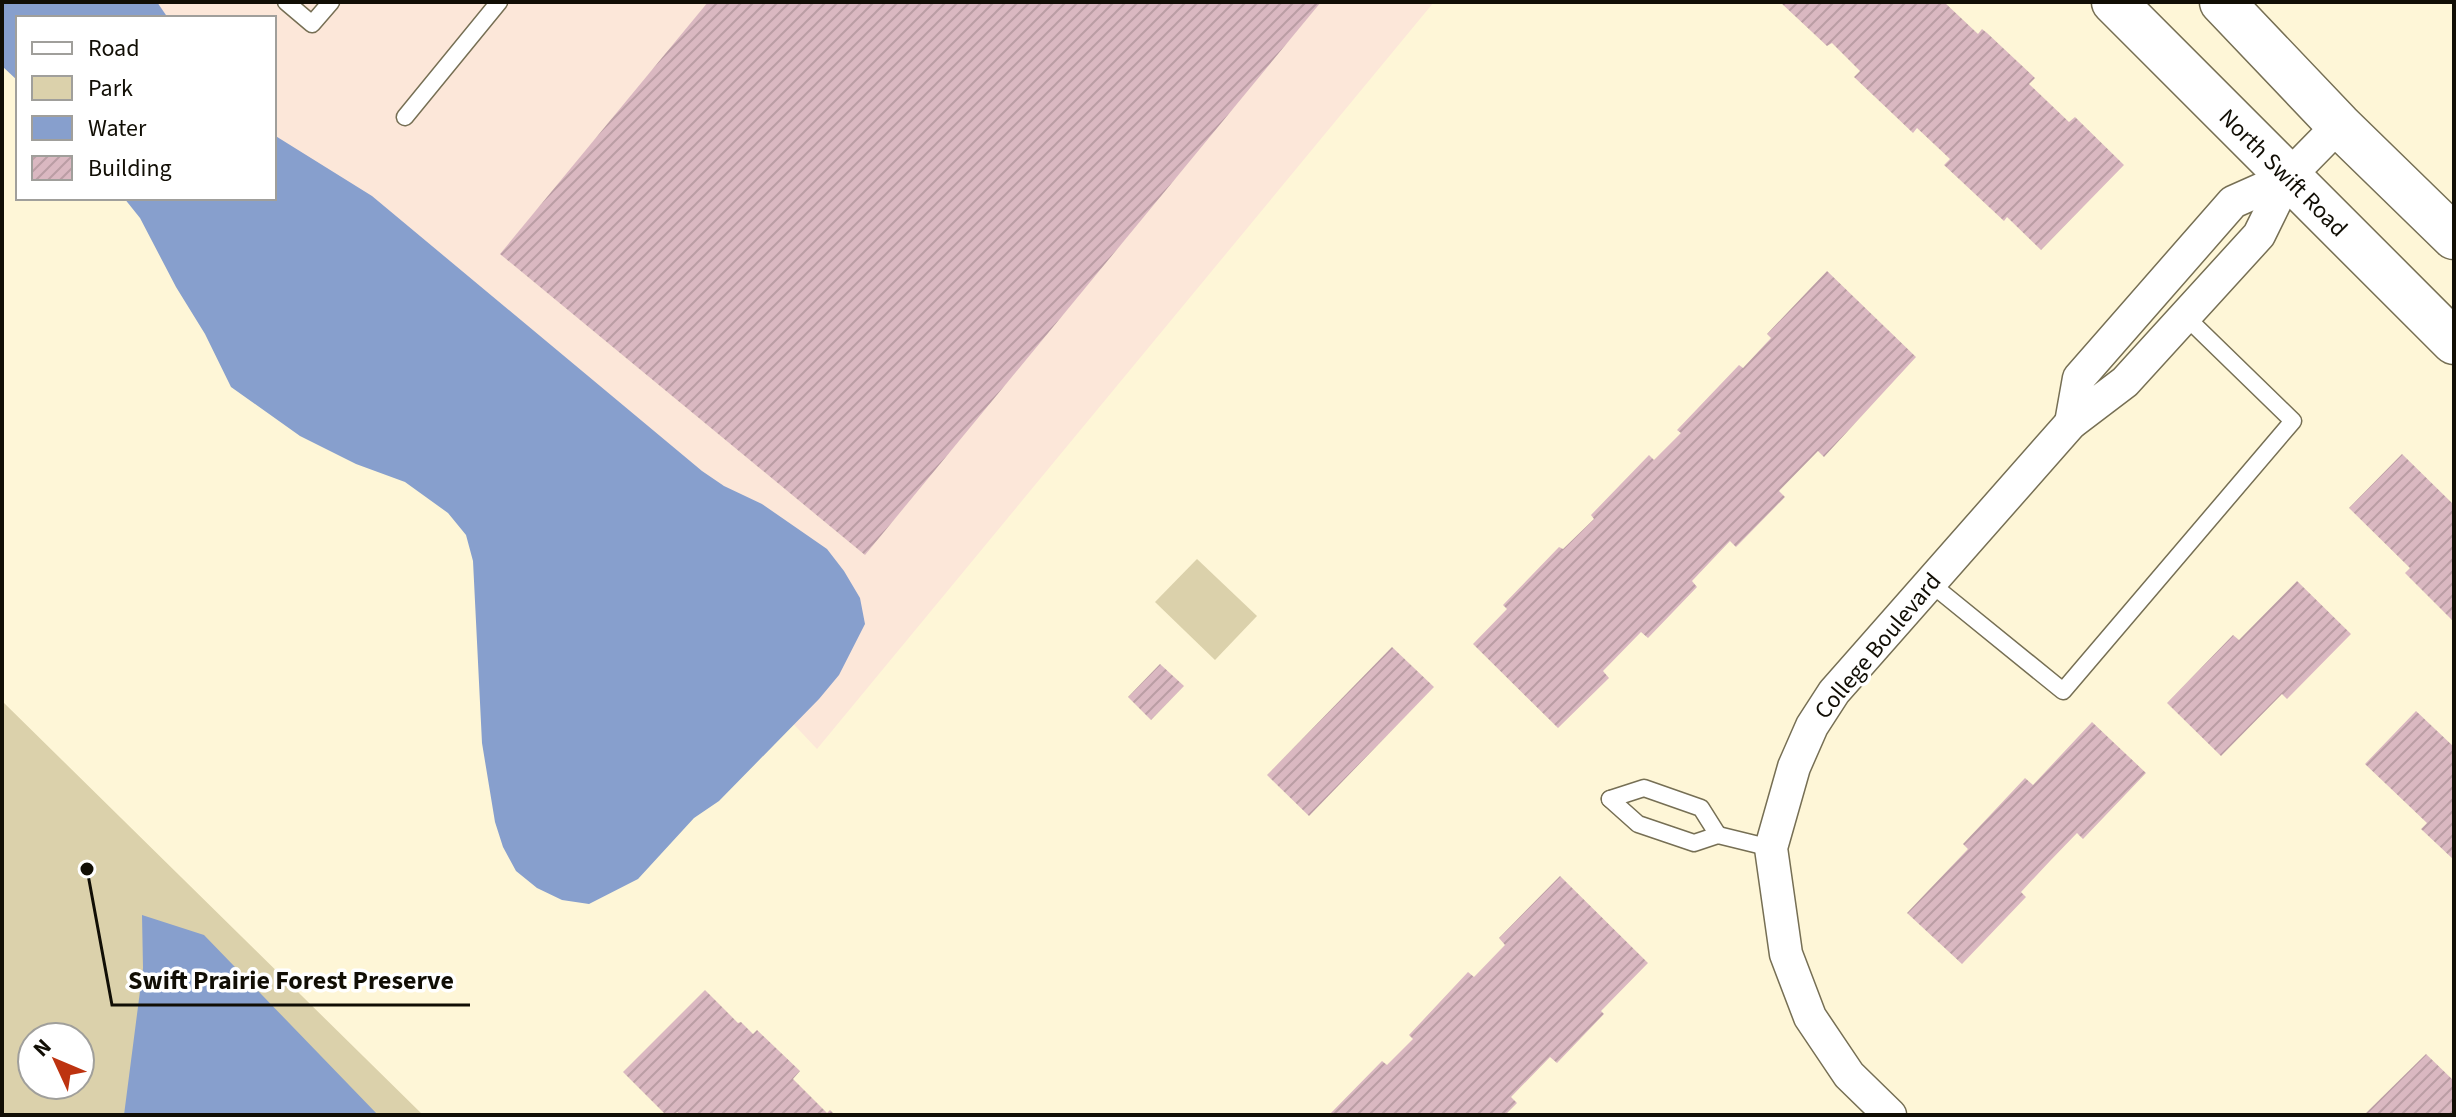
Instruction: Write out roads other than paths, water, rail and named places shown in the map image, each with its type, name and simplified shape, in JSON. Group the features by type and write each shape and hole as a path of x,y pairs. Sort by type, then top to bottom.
{"street":[{"name":"North Swift Road","path":"2114,2 2454,342"},
{"path":"2222,2 2339,125 2454,237"},
{"name":"College Boulevard","path":"1890,1115 1849,1075 1810,1017 1786,954 1771,848 1794,767 1812,726 1834,692 2071,423 2125,382 2259,235 2287,178 2339,125"},
{"name":"College Boulevard","path":"2071,423 2079,378 2233,202 2287,178"}],"lane":[{"path":"286,2 312,24 331,2"},
{"path":"405,117 499,2"},
{"path":"1930,583 2063,691 2293,421 2185,316"},
{"path":"1718,835 1701,808 1644,788 1610,799 1638,824 1694,843 1718,835 1771,848"}],"water":[{"path":"2,2 157,2 167,16 16,16 16,79 2,66"},
{"path":"276,136 372,196 702,471 724,486 762,504 827,549 860,598 865,624 839,675 719,801 694,818 638,879 589,904 562,900 537,888 516,871 503,847 495,822 482,743 473,561 466,535 448,513 405,482 356,464 300,436 231,387 140,218 126,200 276,200"},
{"path":"142,915 204,935 378,1115 124,1115 143,968"}],"place":[{"name":"Swift Prairie Forest Preserve","path":"87,869"}]}
